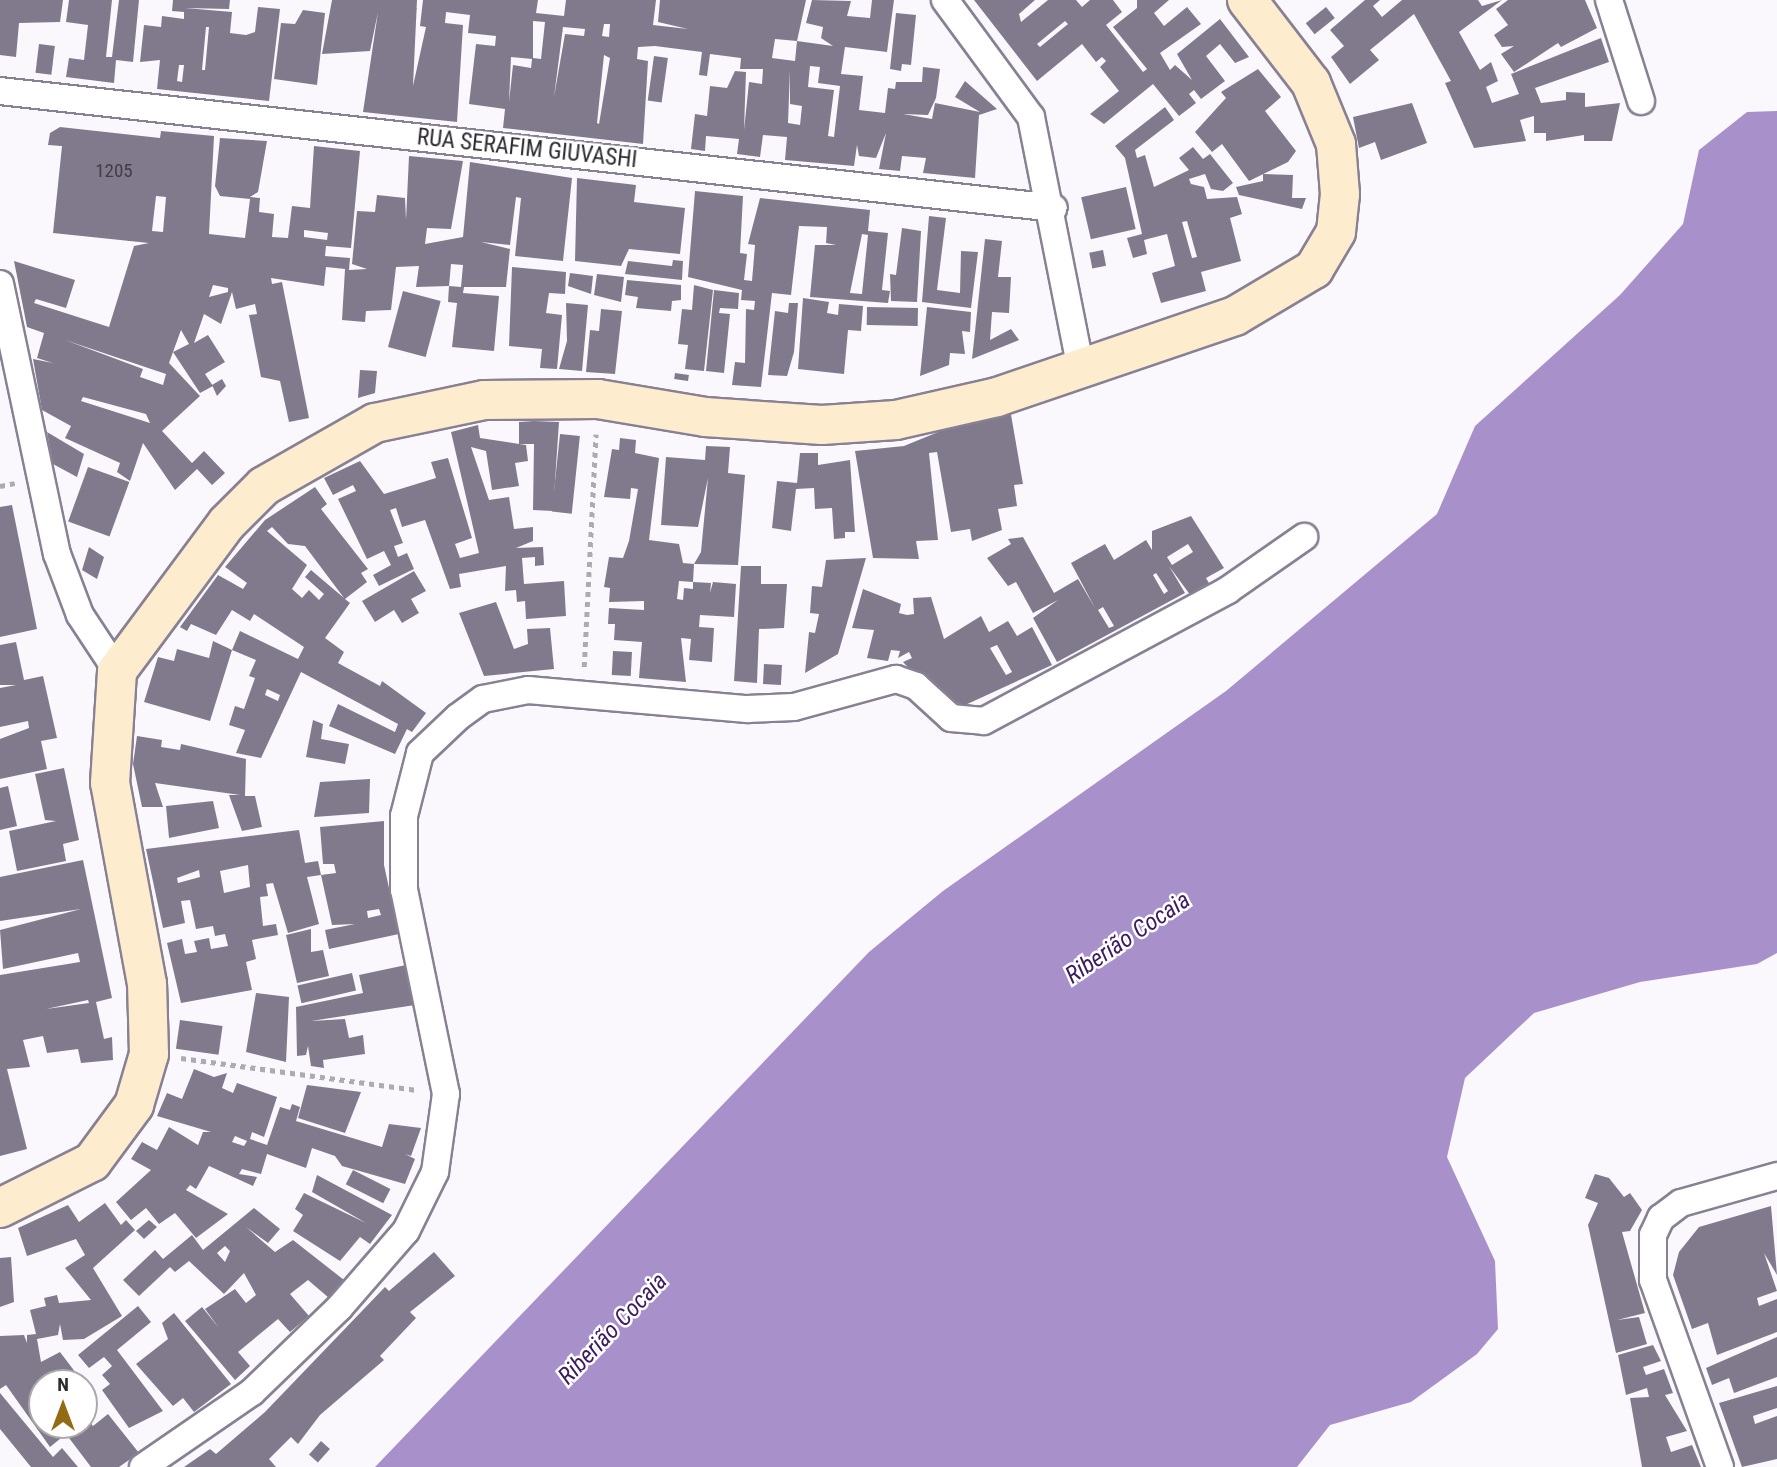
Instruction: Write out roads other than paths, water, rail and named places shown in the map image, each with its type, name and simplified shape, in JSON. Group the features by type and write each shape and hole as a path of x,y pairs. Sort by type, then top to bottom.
{"main road":[{"path":"0,1208 92,1162 134,1104 149,1054 147,984 110,783 117,671 227,523 264,486 308,457 375,423 484,400 598,399 705,417 822,425 896,420 997,397 1080,365 1235,316 1314,269 1336,232 1336,144 1311,83 1247,0"}],"street":[{"path":"944,0 1031,117 1054,208 1080,365"},
{"path":"1609,0 1641,101"},
{"name":"RUA SERAFIM GIUVASHI","path":"0,91 1054,208"},
{"path":"0,284 57,555 80,615 117,671"},
{"path":"143,1467 252,1392 406,1231 435,1172 446,1094 404,890 404,816 420,753 482,699 528,690 582,692 758,708 794,707 896,680 916,686 951,718 984,721 1228,590 1304,537"},
{"path":"1720,1467 1651,1267 1656,1227 1681,1203 1777,1176"}],"water":[{"name":"Riberião Cocaia","path":"1777,111 1777,953 1757,964 1640,982 1534,1013 1465,1078 1447,1157 1495,1261 1498,1329 1477,1354 1411,1402 1330,1425 1297,1467 375,1467 869,952 943,891 1226,691 1437,514 1475,426 1620,295 1683,224 1699,150 1747,112"}]}
